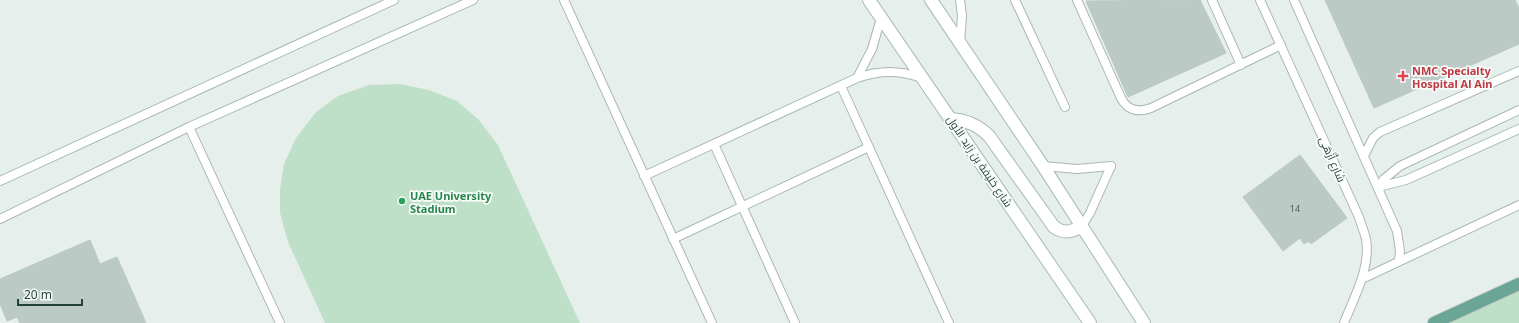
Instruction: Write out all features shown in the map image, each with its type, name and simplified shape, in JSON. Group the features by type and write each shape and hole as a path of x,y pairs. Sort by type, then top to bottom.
{"main road":[{"name":"شارع خليفة بن زايد الأول","path":"869,0 1090,323"},
{"path":"931,0 1043,166 1144,323"},
{"path":"951,119 968,121 976,125 989,136 1054,227 1059,230 1070,232 1082,226"},
{"path":"1434,323 1519,284"}],"lane":[{"path":"0,181 394,0"},
{"path":"0,219 189,127 474,0"},
{"path":"564,0 712,323"},
{"path":"960,0 962,16 960,43"},
{"path":"1077,0 1121,98 1124,103 1133,110 1145,110 1150,108 1281,45"},
{"path":"1212,0 1241,65"},
{"name":"شارع أَزْهَى","path":"1260,0 1358,215 1366,239 1366,252 1362,279 1344,323"},
{"path":"1294,0 1397,231 1400,251 1399,260"},
{"path":"1018,1 1065,107"},
{"path":"856,78 872,49 881,18"},
{"path":"644,176 856,78 883,71 896,71 923,78"},
{"path":"1364,156 1373,138 1380,132 1519,71"},
{"path":"841,86 949,323"},
{"path":"1378,187 1384,179 1400,166 1519,110"},
{"path":"189,127 280,323"},
{"path":"1378,187 1406,180 1519,129"},
{"path":"714,144 795,323"},
{"path":"673,239 869,147"},
{"path":"1043,166 1077,169 1111,166 1090,213 1082,226"},
{"path":"1362,279 1399,260 1519,205"}],"green space":[{"name":"UAE University Stadium","path":"400,84 429,90 457,101 478,119 498,145 580,323 325,323 288,242 280,213 280,189 284,164 296,138 316,112 338,96 369,85"},
{"path":"1519,287 1519,323 1439,323"}],"building":[{"path":"1200,0 1226,53 1128,97 1086,1"},
{"name":"NMC Specialty Hospital Al Ain","path":"1325,0 1515,0 1519,8 1519,44 1374,108"},
{"path":"1300,155 1347,218 1311,244 1309,241 1304,244 1300,238 1283,251 1243,197"},
{"path":"90,240 100,264 117,257 146,323 20,323 17,317 7,321 0,304 0,279"}],"place":[{"name":"NMC Specialty Hospital Al Ain","path":"1403,76"},
{"name":"UAE University Stadium","path":"402,201"}]}
